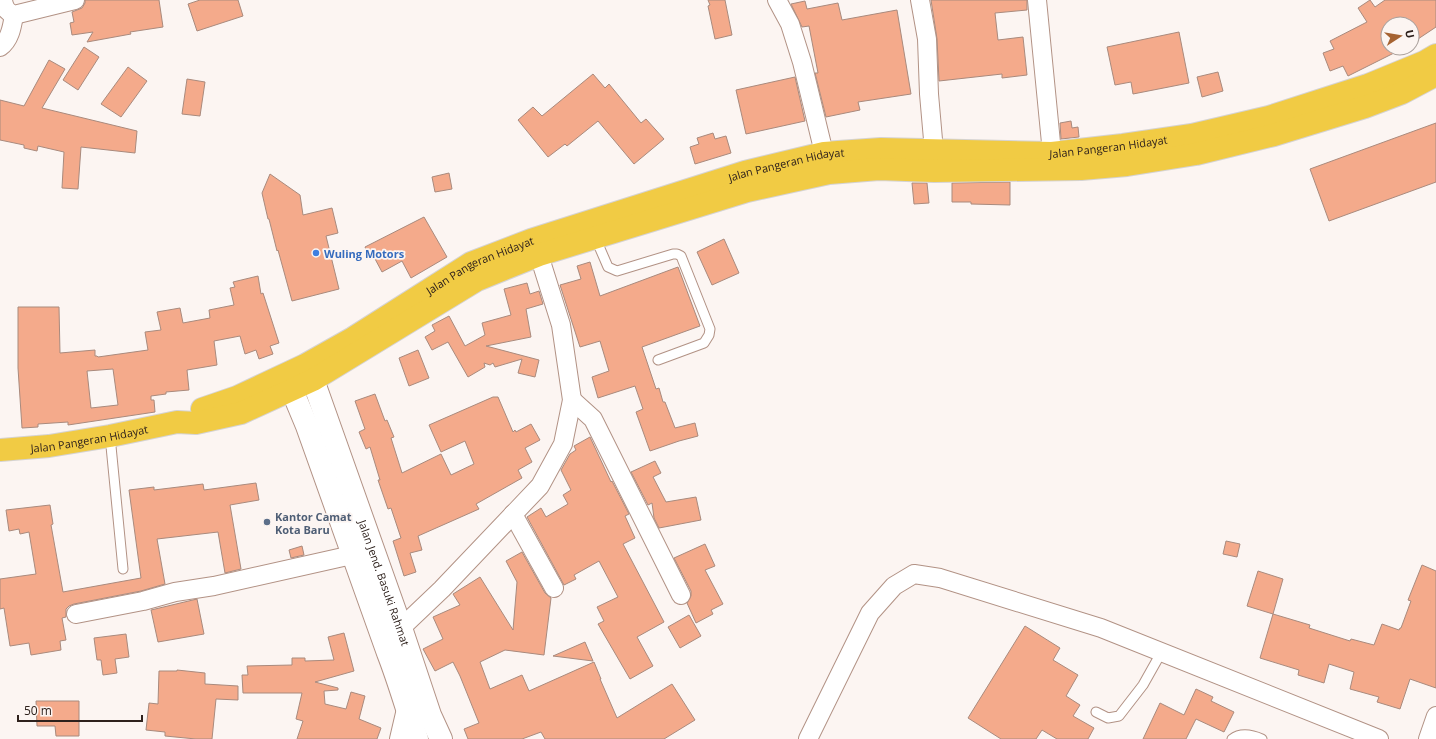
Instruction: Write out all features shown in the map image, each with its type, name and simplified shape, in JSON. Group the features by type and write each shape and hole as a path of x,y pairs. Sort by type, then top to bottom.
{"highway":[{"name":"Jalan Pangeran Hidayat","path":"1125,155 1192,136 1269,117 1368,85 1424,62 1436,55"},
{"name":"Jalan Pangeran Hidayat","path":"309,372 353,338 471,263 531,240 745,172 824,153 881,149 934,161 1078,160 1125,155 1196,154 1274,135 1365,107 1402,93 1436,75"},
{"name":"Jalan Pangeran Hidayat","path":"0,450 48,446 110,436 177,422 194,411 288,383 476,280 538,255 747,191 829,173 879,169 934,161 1052,153 1078,160"}],"main road":[{"name":"Jalan Jend. Basuki Rahmat","path":"309,372 401,628 430,715 441,739"},
{"name":"Jalan Jend. Basuki Rahmat","path":"288,383 307,426 403,695 406,709 417,739"}],"street":[{"path":"2,0 4,8 9,13 14,15 75,0"},
{"path":"777,0 790,24 802,62 824,153"},
{"path":"920,0 927,39 934,161"},
{"path":"1037,0 1052,153"},
{"path":"0,47 6,43 12,28 14,15"},
{"path":"401,628 442,589 540,486 563,444 572,400 561,325 538,255"},
{"path":"572,400 593,419 681,595"},
{"path":"513,514 554,588"},
{"path":"76,614 142,601 175,592 214,586 352,555"},
{"path":"808,739 870,613 894,586 914,574 940,578 1101,628 1379,739"},
{"path":"400,739 406,709"},
{"path":"1428,739 1436,716"}],"lane":[{"path":"595,237 608,267 617,271 673,254 682,256 710,329 709,336 704,343 658,360"},
{"path":"110,436 122,569"},
{"path":"1096,712 1108,718 1119,716 1143,685 1161,653"},
{"path":"1232,739 1237,736 1253,735 1262,739"}],"building":[{"path":"85,0 159,0 163,27 130,32 131,34 87,42 93,32 72,35 70,23 74,22 72,12 82,8"},
{"path":"200,0 238,0 243,16 197,31 188,4"},
{"path":"708,0 725,0 732,35 715,39"},
{"path":"931,0 1027,0 1027,10 995,13 998,40 1023,37 1027,75 1002,78 1002,74 939,81 937,39"},
{"path":"1370,0 1375,7 1385,0 1436,0 1436,27 1420,38 1420,16 1380,16 1380,56 1388,56 1348,76 1343,66 1330,71 1323,53 1334,49 1330,41 1367,22 1358,8"},
{"path":"805,1 807,9 838,3 842,20 897,10 911,94 858,102 860,110 826,117 815,73 818,73 809,26 802,27 791,4"},
{"path":"1179,32 1189,83 1133,94 1131,82 1115,85 1107,47"},
{"path":"84,47 99,57 78,90 63,80"},
{"path":"49,60 65,69 42,108 137,131 135,153 81,147 78,189 62,188 64,152 38,146 37,151 24,148 24,145 0,140 0,100 24,106"},
{"path":"128,67 147,81 121,117 101,104"},
{"path":"1218,72 1223,91 1202,97 1197,77"},
{"path":"593,74 605,88 609,84 641,123 646,119 664,139 634,164 598,121 567,146 565,144 548,157 518,120 533,107 542,116"},
{"path":"795,77 805,121 746,134 736,90"},
{"path":"187,79 205,82 200,116 182,114"},
{"path":"1071,121 1072,128 1078,127 1079,137 1061,139 1060,123"},
{"path":"1436,123 1436,182 1329,221 1310,169"},
{"path":"713,133 715,139 726,136 731,153 695,164 690,147 699,144 697,138"},
{"path":"449,173 452,189 435,192 432,177"},
{"path":"270,174 300,195 303,215 332,208 338,233 326,236 339,289 292,301 262,193"},
{"path":"1010,182 1010,205 952,202 952,183"},
{"path":"912,183 927,183 929,203 914,204"},
{"path":"424,217 447,257 411,278 402,261 382,272 374,257 370,259 365,247"},
{"path":"724,239 739,273 712,285 697,252"},
{"path":"590,262 600,296 678,267 700,326 642,347 656,389 659,388 663,402 665,402 675,428 695,423 698,436 650,451 636,412 643,409 635,386 598,398 592,377 609,371 600,341 580,347 560,285 581,279 577,266"},
{"path":"258,276 261,294 263,293 279,343 270,346 273,354 259,359 256,350 245,354 240,336 214,341 217,365 187,370 189,390 166,392 166,394 151,396 151,400 154,400 155,412 68,425 68,422 38,424 38,427 22,428 18,368 18,307 59,307 60,353 95,350 95,356 98,357 148,350 145,332 161,330 157,312 180,308 183,323 210,318 209,310 234,305 230,288 235,287 233,282","holes":["113,369 118,405 91,408 87,371"]},
{"path":"527,283 530,294 539,291 543,304 526,309 531,337 486,346 539,360 535,377 518,373 522,359 495,367 493,363 490,365 484,363 485,367 468,377 448,342 432,350 425,337 435,331 432,325 449,316 465,346 485,335 482,323 511,315 504,289"},
{"path":"418,350 429,378 409,386 399,358"},
{"path":"375,394 385,421 387,420 394,437 391,438 402,473 441,454 451,475 474,464 465,441 441,452 429,425 493,397 498,397 513,432 515,430 516,432 531,424 540,440 525,448 532,462 518,470 522,478 476,504 479,509 418,536 422,550 410,553 416,572 404,576 393,541 401,538 391,508 388,509 378,480 380,480 370,447 366,449 359,432 365,429 355,401"},
{"path":"590,437 611,482 612,481 629,514 625,516 635,538 623,544 664,622 637,637 653,666 630,679 598,624 604,621 597,607 618,597 599,561 574,575 576,579 564,585 527,517 541,508 546,517 568,504 563,495 571,490 561,470 570,454 576,450 574,446"},
{"path":"655,461 661,473 653,477 666,502 696,497 701,520 659,528 654,518 652,503 648,505 631,472"},
{"path":"256,483 259,500 230,505 241,569 225,573 218,532 157,539 165,584 141,591 69,606 66,609 66,617 62,618 66,640 60,641 61,650 31,655 29,643 10,646 4,608 0,609 0,579 36,574 29,532 20,534 19,529 9,531 6,510 50,505 53,524 51,525 63,592 141,578 129,490 154,487 154,490 203,484 204,490"},
{"path":"1226,541 1240,544 1237,557 1223,554"},
{"path":"705,544 715,566 705,570 723,604 711,610 713,614 696,623 687,603 691,596 691,591 674,558"},
{"path":"302,546 304,555 291,558 289,550"},
{"path":"522,552 545,593 551,598 544,655 505,650 480,662 490,689 522,675 529,691 594,662 617,718 672,684 695,720 664,739 545,739 541,732 522,739 468,739 464,729 479,723 453,662 435,671 423,649 443,639 433,617 460,605 453,594 480,577 513,630 517,582 506,561"},
{"path":"1422,565 1436,571 1436,688 1410,679 1400,709 1377,702 1379,697 1350,689 1354,672 1329,664 1324,683 1298,675 1299,670 1260,658 1273,614 1310,625 1309,628 1350,641 1351,639 1374,645 1382,624 1399,630 1401,628 1411,601 1408,600"},
{"path":"1258,571 1283,579 1273,614 1247,606"},
{"path":"197,599 204,634 158,642 151,610"},
{"path":"689,615 701,636 680,648 668,627"},
{"path":"1025,626 1060,648 1053,660 1078,675 1066,696 1080,705 1073,716 1094,728 1088,739 1057,739 1042,730 1036,739 1001,739 968,718"},
{"path":"344,633 354,671 315,682 338,688 338,690 324,691 325,704 346,709 351,692 365,696 359,719 381,728 377,739 297,739 303,721 296,719 302,693 243,693 242,675 248,675 247,666 292,665 292,658 305,658 305,661 334,660 328,637"},
{"path":"126,634 129,657 115,659 117,673 103,675 101,660 97,660 94,638"},
{"path":"585,642 593,661 553,656"},
{"path":"177,670 205,673 205,684 238,686 238,700 216,699 212,739 165,736 165,732 146,730 149,703 158,704 159,671"},
{"path":"1196,689 1213,697 1211,701 1234,712 1224,732 1196,719 1186,739 1143,739 1160,703 1184,715"},
{"path":"36,701 79,701 79,736 56,736 55,726 37,726"}],"place":[{"name":"Wuling Motors","path":"316,253"},
{"name":"Kantor Camat Kota Baru","path":"267,522"}]}
